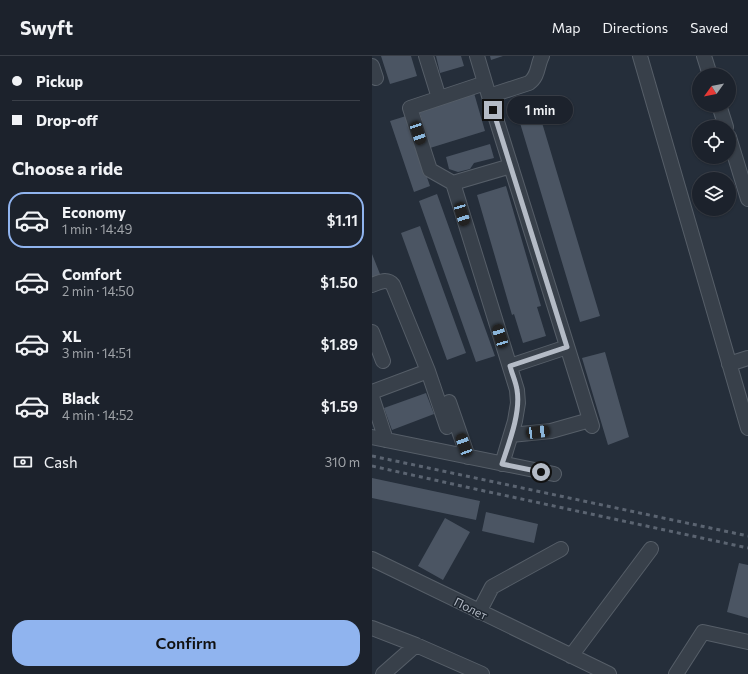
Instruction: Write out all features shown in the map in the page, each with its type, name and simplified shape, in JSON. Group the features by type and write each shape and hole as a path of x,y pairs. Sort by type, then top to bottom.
{"street":[{"path":"426,56 439,98"},
{"path":"477,56 591,423 551,431 511,435"},
{"path":"502,464 511,435 518,403 517,390 453,183 430,170 410,108 439,98 529,83 535,77 542,56"},
{"path":"640,56 748,428"},
{"path":"704,56 708,68"},
{"path":"736,160 748,199"},
{"path":"453,183 511,166"},
{"path":"372,285 386,281 391,282 393,285 428,371 447,427"},
{"path":"372,332 383,361"},
{"path":"510,366 567,347"},
{"path":"729,364 748,358"},
{"path":"372,392 428,371"},
{"path":"446,394 468,457"},
{"path":"372,397 386,440"},
{"path":"372,437 554,474"},
{"path":"479,612 492,587 561,549"},
{"path":"571,656 651,550"},
{"name":"Полет","path":"372,560 607,674"},
{"path":"372,628 416,645 480,674"},
{"path":"676,674 703,632 748,642"},
{"path":"383,674 416,645"}],"building":[{"path":"381,56 411,56 417,76 390,84"},
{"path":"436,56 461,56 464,66 440,73"},
{"path":"490,56 503,56 491,60"},
{"path":"474,93 485,131 430,148 419,110"},
{"path":"537,106 600,316 580,322 517,113"},
{"path":"406,116 430,186 414,192 390,121"},
{"path":"490,144 494,158 474,163 470,169 458,172 449,169 446,157"},
{"path":"506,186 541,306 537,307 546,336 523,343 514,314 512,315 477,195"},
{"path":"437,194 495,356 476,362 419,201"},
{"path":"420,226 466,353 447,360 401,233"},
{"path":"372,254 380,274 372,277"},
{"path":"605,352 629,437 608,445 582,358"},
{"path":"426,393 434,414 392,430 384,408"},
{"path":"372,478 480,501 476,520 372,498"},
{"path":"486,512 538,524 534,543 482,531"},
{"path":"445,518 470,532 443,580 418,566"},
{"path":"739,563 748,565 748,618 727,612"}],"railway":[{"path":"372,456 748,536"},
{"path":"372,466 748,548"}],"route":[{"path":"493,110 567,347 510,366 517,390 518,403 515,421 502,464 541,472"}]}
